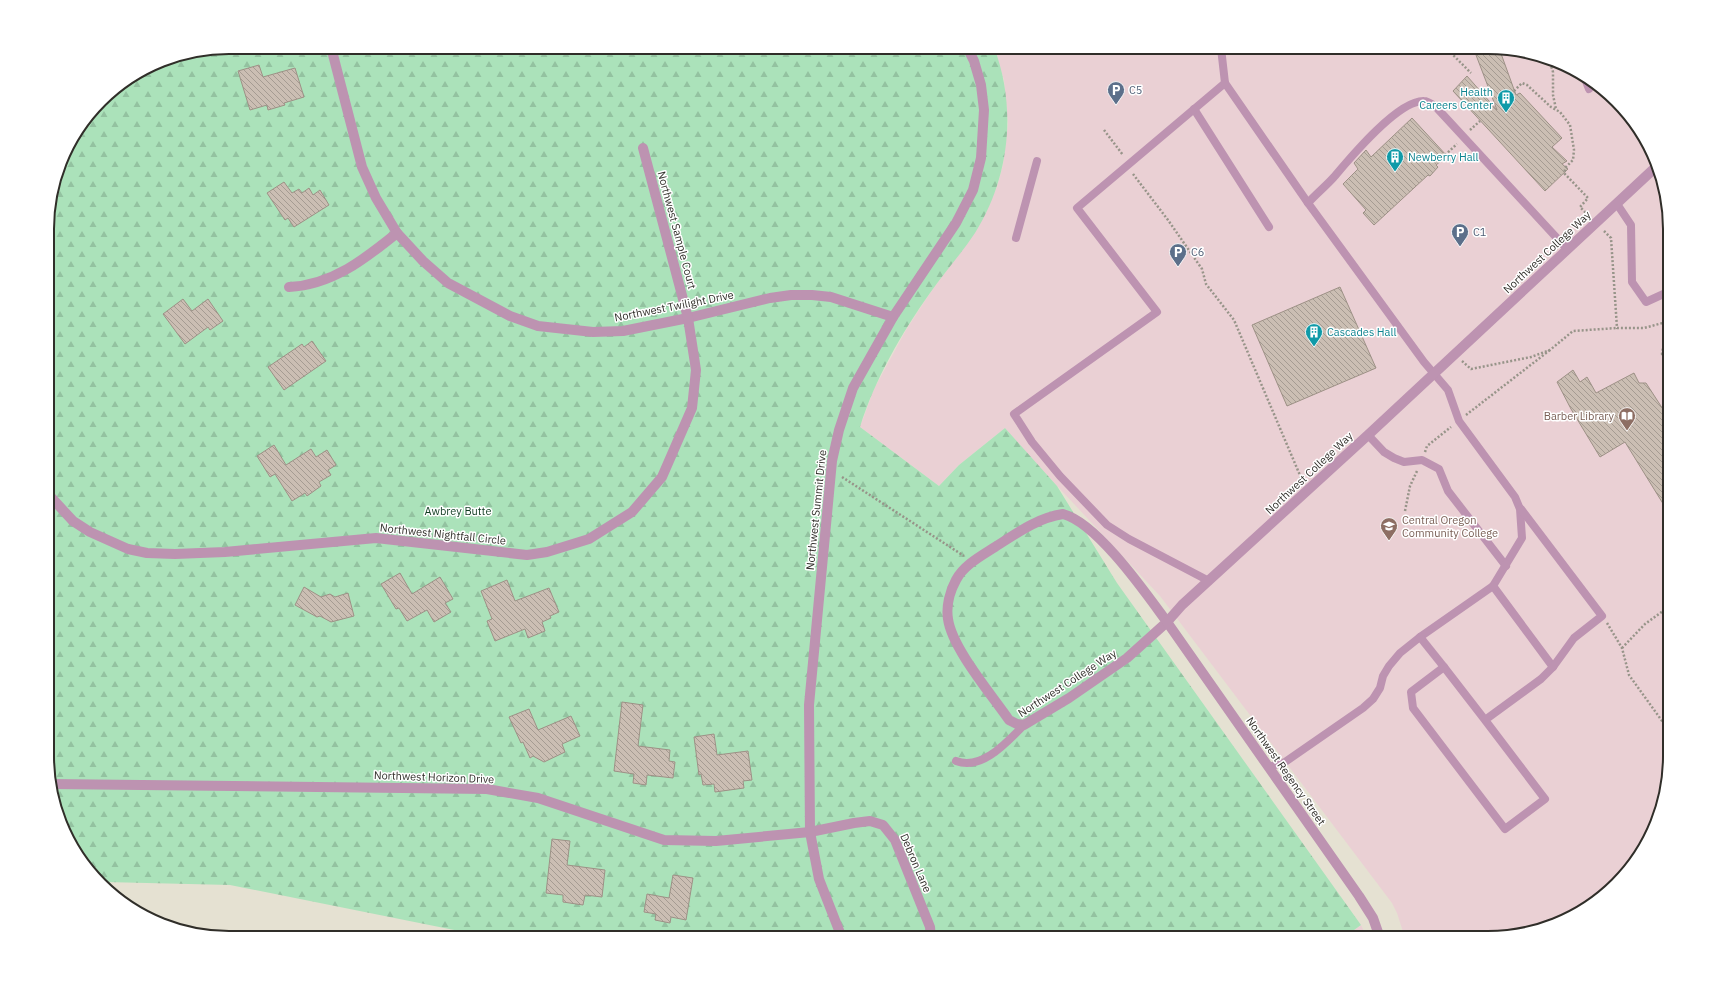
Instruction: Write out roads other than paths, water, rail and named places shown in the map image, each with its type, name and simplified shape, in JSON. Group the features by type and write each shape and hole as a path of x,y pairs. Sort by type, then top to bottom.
{"street":[{"name":"Northwest Twilight Drive","path":"333,54 362,167 376,198 397,233 423,261 448,283 510,316 538,326 593,332 616,331 688,318 770,298 805,295 831,297 893,316"},
{"name":"Northwest Summit Drive","path":"839,931 819,879 810,832 809,705 831,470 839,430 853,388 893,316 956,223 973,190 981,158 984,110 981,85 970,54"},
{"name":"Northwest Sample Court","path":"643,148 688,318"},
{"name":"Northwest College Way","path":"1024,725 1069,698 1127,658 1167,622 1182,605 1368,435 1653,170"},
{"path":"289,287 306,286 319,282 353,267 397,233"},
{"name":"Northwest Nightfall Circle","path":"54,501 73,521 90,532 128,550 147,553 175,554 225,552 376,538 527,555 566,547 589,539 632,512 662,477 692,408 696,370 688,318"},
{"name":"Northwest Regency Street","path":"1024,725 1017,724 1009,720 959,649 948,619 948,599 956,580 973,562 1035,522 1050,516 1063,514 1073,516 1084,524 1109,548 1167,622 1359,896 1373,918 1378,931"},
{"name":"Northwest Horizon Drive","path":"57,784 487,789 538,798 664,840 716,841 810,832"},
{"name":"Debron Lane","path":"810,832 870,821 883,825 896,840 930,931"}],"lane":[{"path":"1222,54 1224,83 1308,203 1424,362 1448,390 1459,420 1515,496 1520,508 1602,616 1574,638 1553,667 1540,679 1484,720"},
{"path":"1209,581 1129,539 1106,525 1060,476 1032,442 1014,414 1157,312 1077,208 1224,83"},
{"path":"1308,203 1334,177 1346,161 1394,115 1412,104 1424,101 1435,106 1567,249"},
{"path":"1194,109 1269,227"},
{"path":"1016,238 1038,161"},
{"path":"1617,204 1630,225 1632,282 1646,302 1663,294"},
{"path":"1368,435 1384,452 1394,458 1404,462 1422,460 1439,469 1448,491 1506,566"},
{"path":"1269,767 1285,762 1363,708 1373,699 1380,688 1383,676 1394,659 1420,637 1493,586 1522,538 1520,508"},
{"path":"1493,586 1553,667"},
{"path":"1420,637 1444,667 1545,799 1505,829 1413,708 1412,692 1444,667"},
{"name":"Northwest College Way","path":"956,761 970,764 981,760 1003,746 1024,725"}],"place":[{"name":"C5","path":"1116,105"},
{"name":"Health Careers Center","path":"1506,113"},
{"name":"Newberry Hall","path":"1395,172"},
{"name":"C1","path":"1460,247"},
{"name":"C6","path":"1178,267"},
{"name":"Cascades Hall","path":"1314,347"},
{"name":"Barber Library","path":"1627,431"},
{"name":"Central Oregon Community College","path":"1389,541"}],"park label":[{"name":"Awbrey Butte","path":"458,511"}]}
